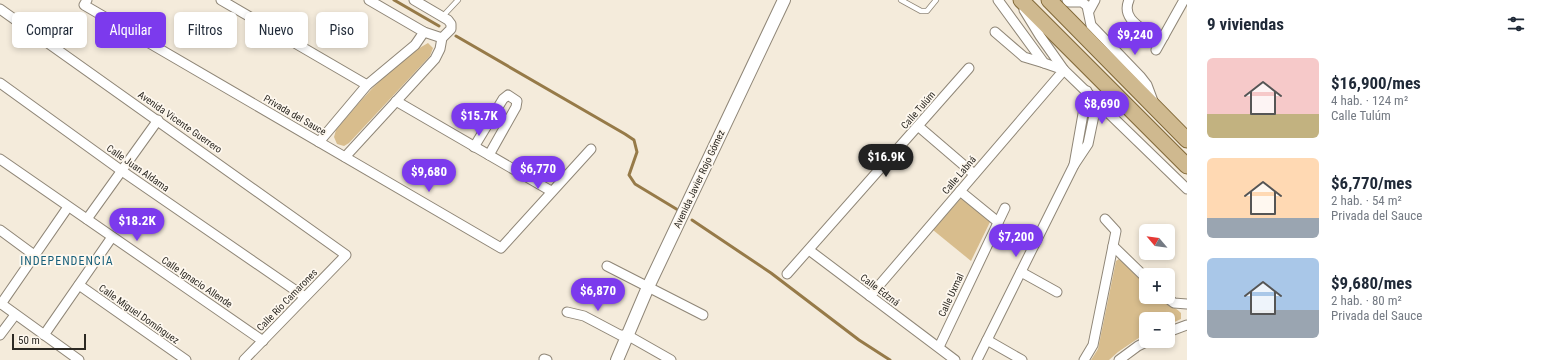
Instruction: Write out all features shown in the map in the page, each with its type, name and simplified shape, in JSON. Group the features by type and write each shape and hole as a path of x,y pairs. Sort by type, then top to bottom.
{"main road":[{"path":"1020,0 1187,166"},
{"path":"1048,0 1187,140"}],"street":[{"name":"Privada del Sauce","path":"87,0 84,5 501,248 551,191"},
{"path":"221,0 367,85"},
{"path":"369,0 424,32 442,38"},
{"path":"345,157 435,59 440,49 442,38 451,29 451,24 427,3 414,0"},
{"name":"Avenida Javier Rojo Gómez","path":"617,360 648,287 784,0"},
{"path":"998,0 1044,63"},
{"path":"1020,0 1040,36 1064,70 1187,189"},
{"path":"1128,0 1127,13 1130,18 1152,36 1164,36"},
{"path":"1156,50 1184,0"},
{"path":"1073,1 1082,2 1087,6 1092,3"},
{"path":"1092,3 1091,25 1140,76 1147,85 1158,111"},
{"name":"Avenida Vicente Guerrero","path":"0,9 346,255"},
{"path":"319,142 367,85 415,45 424,32"},
{"path":"995,32 1024,57 1064,70"},
{"name":"Calle Tulúm","path":"787,274 969,68"},
{"name":"Calle Labná","path":"870,296 1064,70"},
{"name":"Calle Juan Aldama","path":"0,83 122,171 305,297"},
{"path":"1074,165 1087,92"},
{"path":"474,147 503,98 508,95 512,97 517,101 516,107 489,155"},
{"path":"396,101 551,191 591,149"},
{"path":"977,360 1074,165 1088,144 1097,101"},
{"path":"87,219 158,120"},
{"path":"918,126 974,174"},
{"name":"Calle Ignacio Allende","path":"0,159 263,341"},
{"path":"960,191 998,222"},
{"path":"68,207 1,303 15,315 79,360"},
{"name":"Calle Uxmal","path":"939,348 1005,208"},
{"path":"1084,360 1093,345 1116,232 1105,219"},
{"path":"0,230 34,255"},
{"path":"44,335 112,237"},
{"path":"1113,246 1139,271"},
{"name":"Calle Edzná","path":"809,250 955,360"},
{"name":"Calle Río Camarones","path":"244,360 346,255"},
{"path":"607,266 704,315"},
{"path":"1021,272 1056,292"},
{"name":"Calle Miguel Domínguez","path":"79,285 186,360"},
{"path":"1175,303 1187,304"},
{"path":"567,312 584,316 620,335 627,335 671,360"},
{"path":"0,335 15,315"},
{"path":"1175,329 1187,324"},
{"path":"987,340 1022,360"},
{"path":"1119,360 1139,346"}],"lane":[{"path":"443,16 458,0"},
{"path":"904,1 921,11 927,10 936,0"}],"shaded area":[{"path":"428,43 433,48 430,56 349,143 344,146 337,144 334,137 336,130 367,94 390,71 415,51"},
{"path":"962,197 990,222 971,261 933,230"},
{"path":"1119,259 1123,260 1139,276 1139,304 1168,304 1181,313 1181,319 1175,322 1175,312 1139,312 1139,338 1109,360 1091,360 1098,349 1116,261"}],"waterway":[{"path":"394,0 439,26"},
{"path":"456,36 634,140 637,152 629,175 635,184 678,210"},
{"path":"692,220 771,273 859,340 890,360"}],"district":[{"name":"INDEPENDENCIA","path":"67,261"}]}
